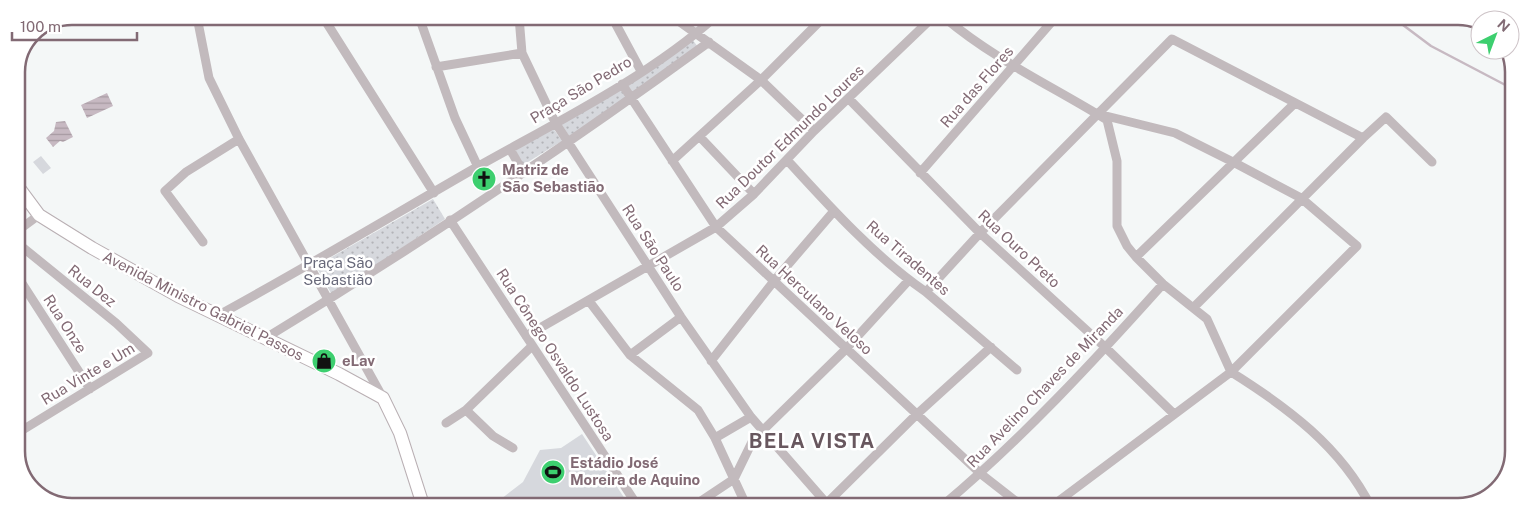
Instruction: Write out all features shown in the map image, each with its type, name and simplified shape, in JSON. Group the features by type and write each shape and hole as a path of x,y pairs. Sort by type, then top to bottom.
{"main road":[{"name":"Avenida Ministro Gabriel Passos","path":"25,196 39,215 92,248 217,316 339,374 383,398"},
{"path":"383,398 400,433 421,498"}],"street":[{"path":"199,25 209,78 239,139 383,398"},
{"path":"328,25 434,193"},
{"path":"217,316 309,266 478,167 455,118 422,25"},
{"name":"Rua São Paulo","path":"520,25 522,53 555,122 567,141 711,361 751,417 821,498"},
{"path":"616,25 641,72"},
{"path":"684,25 761,80 814,131"},
{"name":"Praça São Pedro","path":"478,167 622,84 706,25"},
{"path":"672,161 761,80 816,25"},
{"name":"Rua Doutor Edmundo Loures","path":"526,336 589,301 648,264 716,227 754,194 788,161 814,131 925,25"},
{"path":"954,25 969,38 1012,67 1062,92 1107,120 1117,161 1117,226 1127,246 1163,284 1207,319 1231,372 1309,426 1360,485 1366,498"},
{"name":"Rua das Flores","path":"920,173 1049,25"},
{"path":"926,292 980,233 1172,39 1362,138"},
{"path":"264,339 384,266 632,98 709,42"},
{"path":"436,67 522,53"},
{"name":"Rua Herculano Veloso","path":"622,84 716,227 845,350 980,474 1012,498"},
{"name":"Rua Ouro Preto","path":"849,99 980,233 1106,348 1174,414"},
{"path":"1136,257 1295,103"},
{"path":"1063,498 1231,372 1357,246 1301,198 1235,163 1175,134 1098,114"},
{"path":"1194,307 1301,198 1362,138 1386,118 1432,162"},
{"path":"700,137 754,194"},
{"path":"203,242 165,190 186,172 239,139"},
{"path":"510,149 523,172"},
{"name":"Rua Tiradentes","path":"788,161 834,211 909,280 926,292 1017,370"},
{"path":"711,361 774,281 834,211"},
{"path":"25,225 39,215"},
{"name":"Rua Cônego Osvaldo Lustosa","path":"450,220 632,498"},
{"name":"Rua Dez","path":"25,249 116,323 148,353"},
{"path":"706,498 734,479 753,440 845,350 909,280"},
{"name":"Rua Avelino Chaves de Miranda","path":"952,498 980,474 1106,348 1163,284"},
{"name":"Rua Onze","path":"25,288 90,389"},
{"path":"589,301 630,355 698,410 715,438 743,498"},
{"path":"630,355 681,317"},
{"path":"446,423 466,410 532,346"},
{"path":"834,498 916,415 991,347"},
{"name":"Rua Vinte e Um","path":"25,429 148,353"},
{"path":"466,410 493,436 512,448"},
{"path":"715,438 751,417"}],"green space":[{"path":"692,39 698,47 632,94 626,83"},
{"path":"620,87 627,98 569,136 561,123"},
{"path":"553,128 562,141 523,165 515,149"},
{"path":"41,156 51,168 43,174 33,162"},
{"name":"Praça São Sebastião","path":"433,199 445,219 332,295 316,266"},
{"name":"Estádio José Moreira de Aquino","path":"582,434 624,498 502,498 523,482 540,450 561,448"}],"shaded area":[{"path":"107,93 113,106 87,118 81,105"},
{"path":"65,121 73,137 63,142 60,141 53,147 46,138 54,131 56,122"}],"waterway":[{"path":"1403,25 1431,46 1505,85"}],"place":[{"name":"Matriz de São Sebastião","path":"484,179"},
{"name":"eLav","path":"324,361"},
{"name":"Estádio José Moreira de Aquino","path":"553,472"}],"district":[{"name":"BELA VISTA","path":"812,441"}]}
